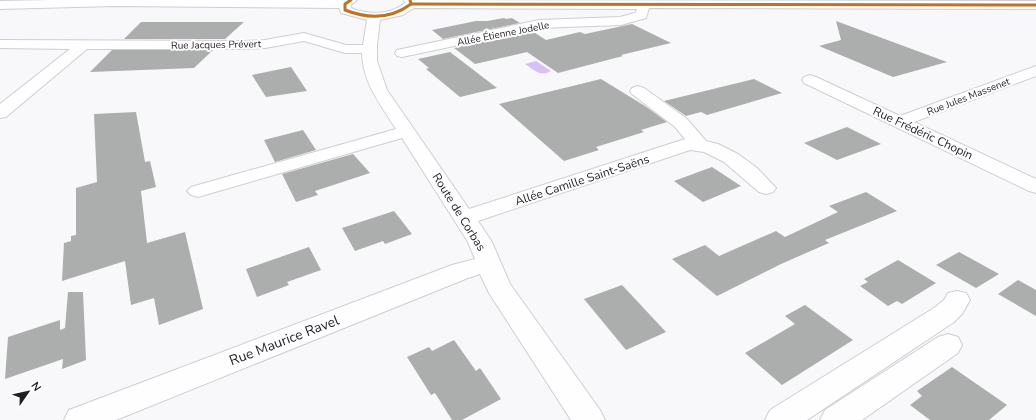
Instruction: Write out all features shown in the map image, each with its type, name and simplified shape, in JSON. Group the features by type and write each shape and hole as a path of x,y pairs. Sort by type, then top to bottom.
{"street":[{"path":"0,5 208,1 348,2 345,10 361,15 374,16 398,12 409,6 410,2 1036,5"},
{"name":"Allée Étienne Jodelle","path":"402,53 539,24 621,21 641,15 643,9 649,3"},
{"name":"Route de Corbas","path":"374,16 368,59 376,84 480,242 498,287 589,420"},
{"name":"Rue Jacques Prévert","path":"0,44 254,44 304,37 345,49 369,49"},
{"path":"0,112 84,44"},
{"name":"Rue Jules Massenet","path":"899,122 1036,71"},
{"name":"Rue Frédéric Chopin","path":"810,80 1036,186"},
{"path":"638,90 681,123 699,144 715,149 731,159 754,176 766,188"},
{"path":"198,191 407,131"},
{"name":"Allée Camille Saint-Saëns","path":"465,218 689,144 699,144"},
{"name":"Rue Maurice Ravel","path":"80,420 461,271 489,264"},
{"path":"781,420 944,315 953,307 957,300"},
{"path":"836,420 948,345"}],"shaded area":[{"path":"536,61 551,71 541,73 525,64"}],"building":[{"path":"512,18 520,23 443,39 432,30 476,21"},
{"path":"836,21 947,62 893,77 819,46 841,40"},
{"path":"141,22 244,22 225,39 124,39"},
{"path":"632,24 671,43 621,55 623,56 558,73 527,52 475,64 454,48 532,31 546,40 580,32 585,34"},
{"path":"112,50 213,50 194,68 90,72"},
{"path":"450,52 497,88 460,97 426,69 429,68 418,59"},
{"path":"291,67 307,91 266,97 252,75"},
{"path":"601,79 645,106 667,122 641,130 644,132 596,147 599,150 564,161 499,104"},
{"path":"754,79 782,93 707,115 701,112 686,116 664,101"},
{"path":"136,112 145,162 150,161 156,187 141,191 147,243 185,232 203,309 159,325 154,298 131,305 125,261 62,281 64,243 71,241 71,236 76,235 76,188 97,182 94,114"},
{"path":"847,127 881,144 837,160 804,143"},
{"path":"303,130 316,150 275,162 264,140"},
{"path":"353,154 370,173 315,191 318,195 296,202 282,174"},
{"path":"712,167 741,186 703,202 674,181"},
{"path":"866,192 897,211 825,240 829,243 781,264 717,296 672,259 705,245 719,256 776,231 785,237 838,212 829,206"},
{"path":"394,211 412,234 385,244 383,241 355,251 342,228"},
{"path":"309,247 321,270 287,282 289,285 257,297 246,269"},
{"path":"959,252 999,274 976,288 936,265"},
{"path":"898,260 936,283 902,304 897,301 888,306 860,286 868,282 864,279"},
{"path":"1018,280 1036,290 1036,316 998,294"},
{"path":"622,285 666,332 626,350 584,299"},
{"path":"68,292 83,292 86,360 62,369 63,359 5,379 8,337 60,320 60,330 65,328"},
{"path":"805,305 853,340 782,385 745,353 795,324 785,316"},
{"path":"454,340 476,371 480,368 501,399 462,420 452,420 435,393 431,395 407,357 429,347 432,351"},
{"path":"952,367 1007,405 989,420 930,420 910,405 922,396 917,391"}],"transit line":[{"path":"351,0 345,4 345,10 370,16 396,13 411,4 410,0"},
{"path":"411,4 1036,5"}]}
